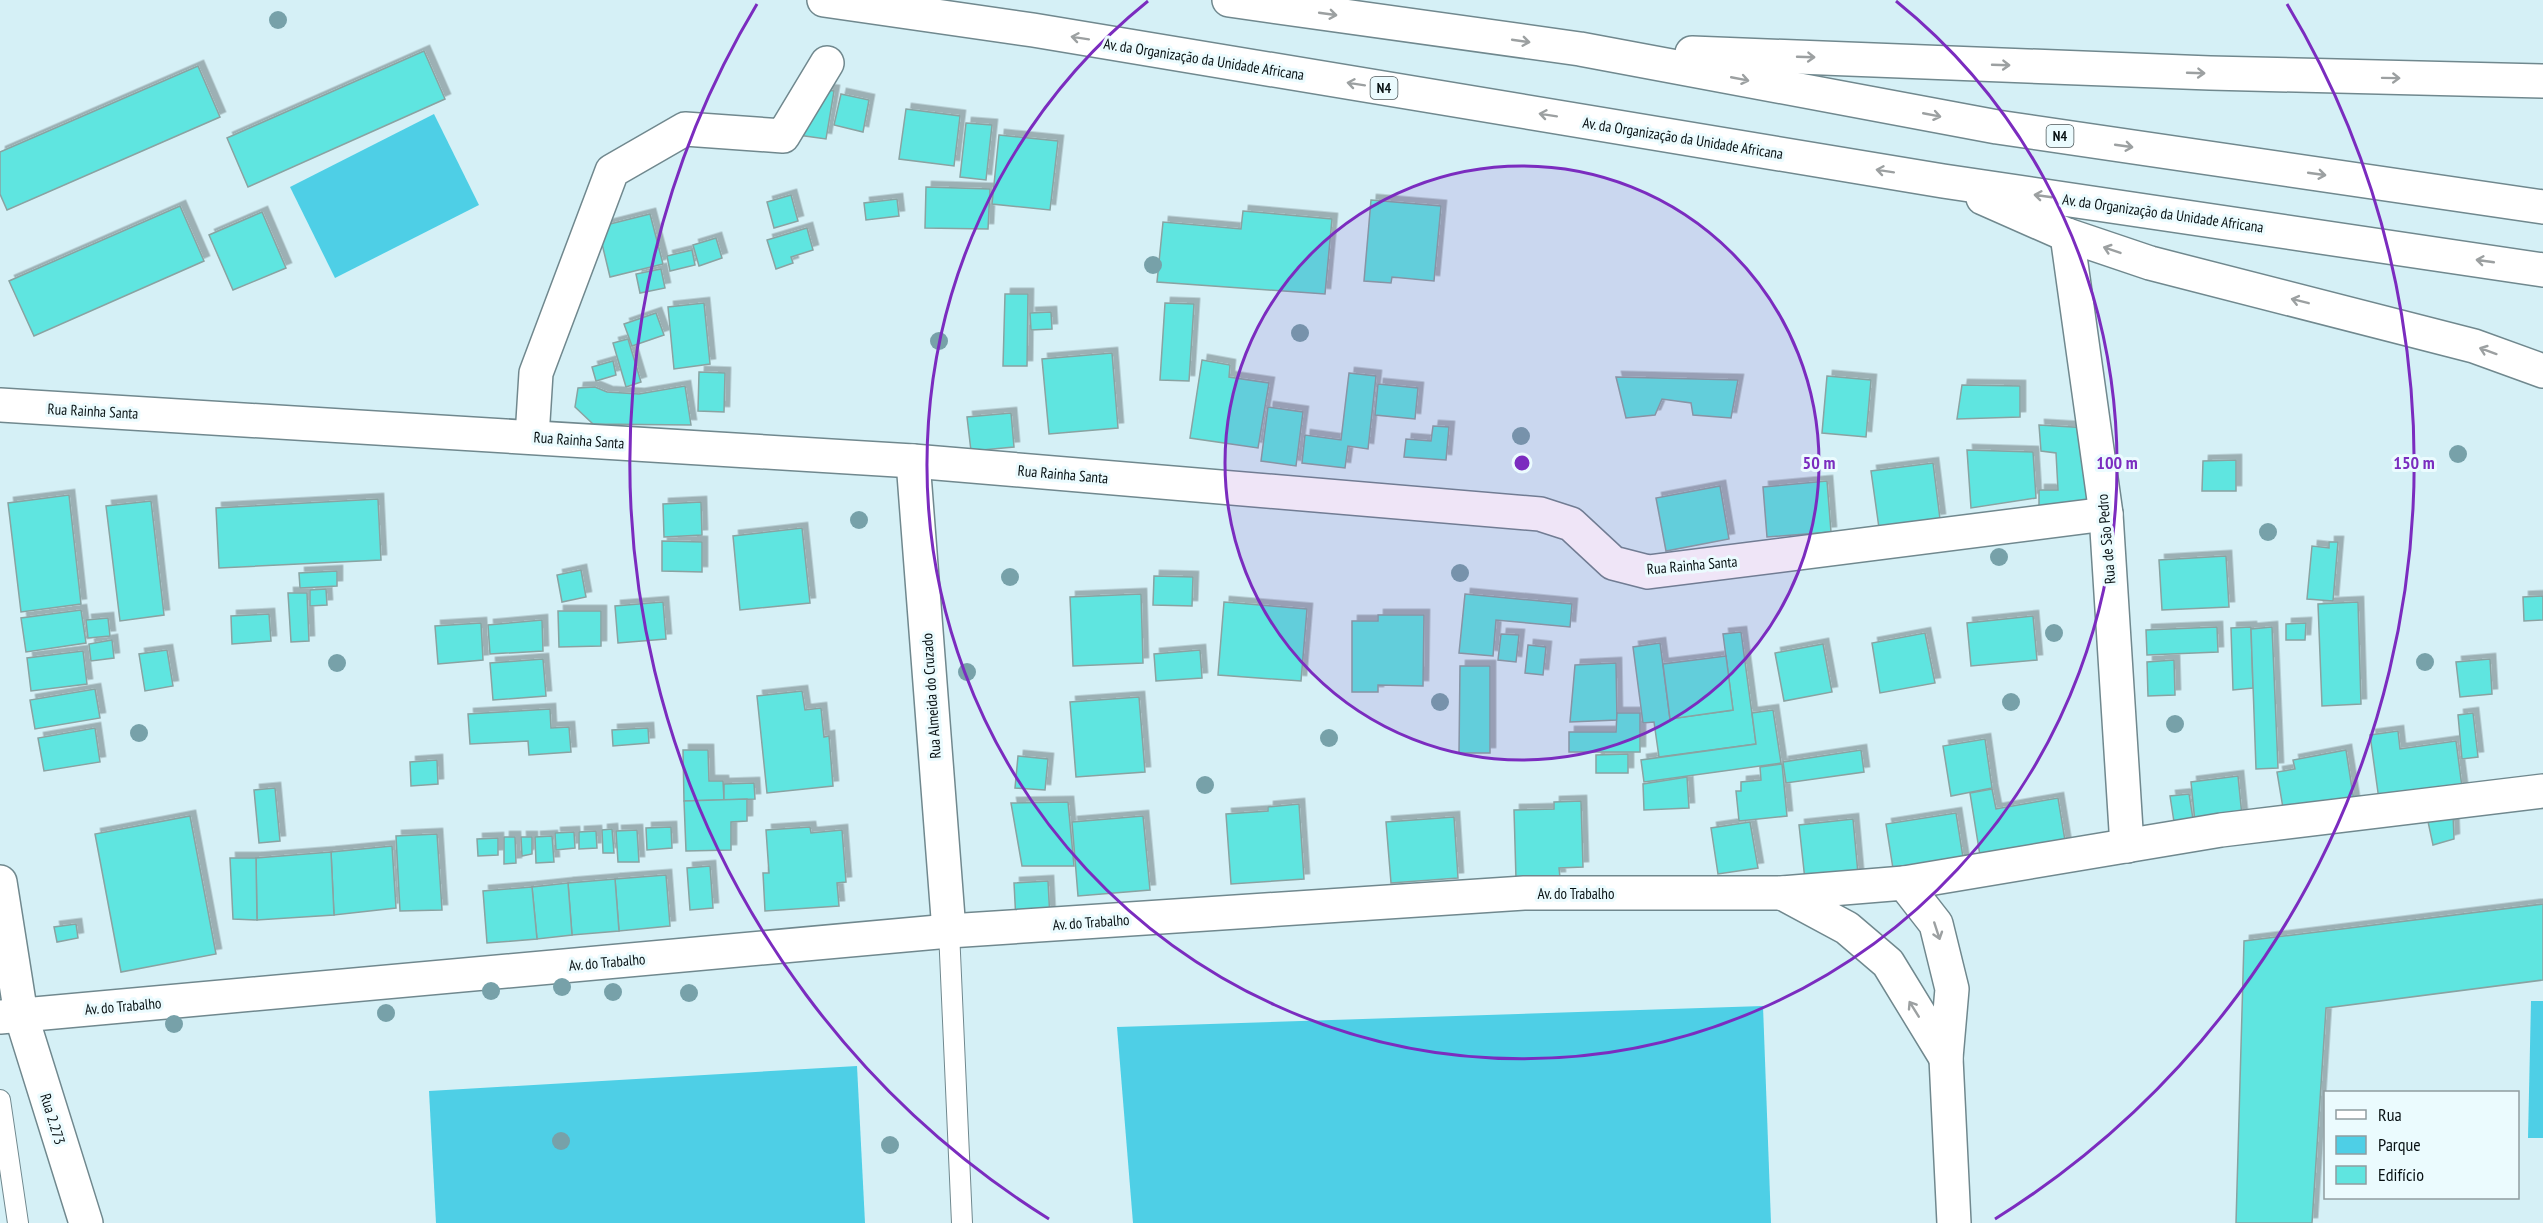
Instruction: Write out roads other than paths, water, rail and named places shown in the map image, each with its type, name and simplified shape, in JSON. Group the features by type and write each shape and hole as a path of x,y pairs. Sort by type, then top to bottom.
{"main road":[{"name":"Av. da Organização da Unidade Africana","path":"824,0 1033,30 1943,181 2543,270"},
{"name":"N4","path":"1229,0 1580,49 1997,127 2543,207"},
{"path":"1580,49 2210,73 2543,81"},
{"path":"532,437 536,373 612,171 685,129 783,136 827,63"},
{"path":"1943,181 2067,235 2150,263 2474,346 2543,371"},
{"name":"Rua de São Pedro","path":"2067,235 2106,514 2127,846"},
{"name":"Rua Rainha Santa","path":"0,405 913,461 1540,514 1571,524 1612,563 1648,572 2106,514"},
{"name":"Rua Almeida do Cruzado","path":"913,461 949,931"},
{"path":"1782,893 1904,883 2221,830 2543,791"},
{"name":"Rua 2.273","path":"0,882 10,1016 86,1223"},
{"path":"1904,883 1936,924 1952,989 1946,1058"},
{"name":"Av. do Trabalho","path":"10,1016 949,931 1524,893 1782,893 1846,928 1888,963 1946,1058 1954,1223"}],"lane":[{"path":"949,931 962,1223"},
{"path":"0,1100 18,1223"}]}
